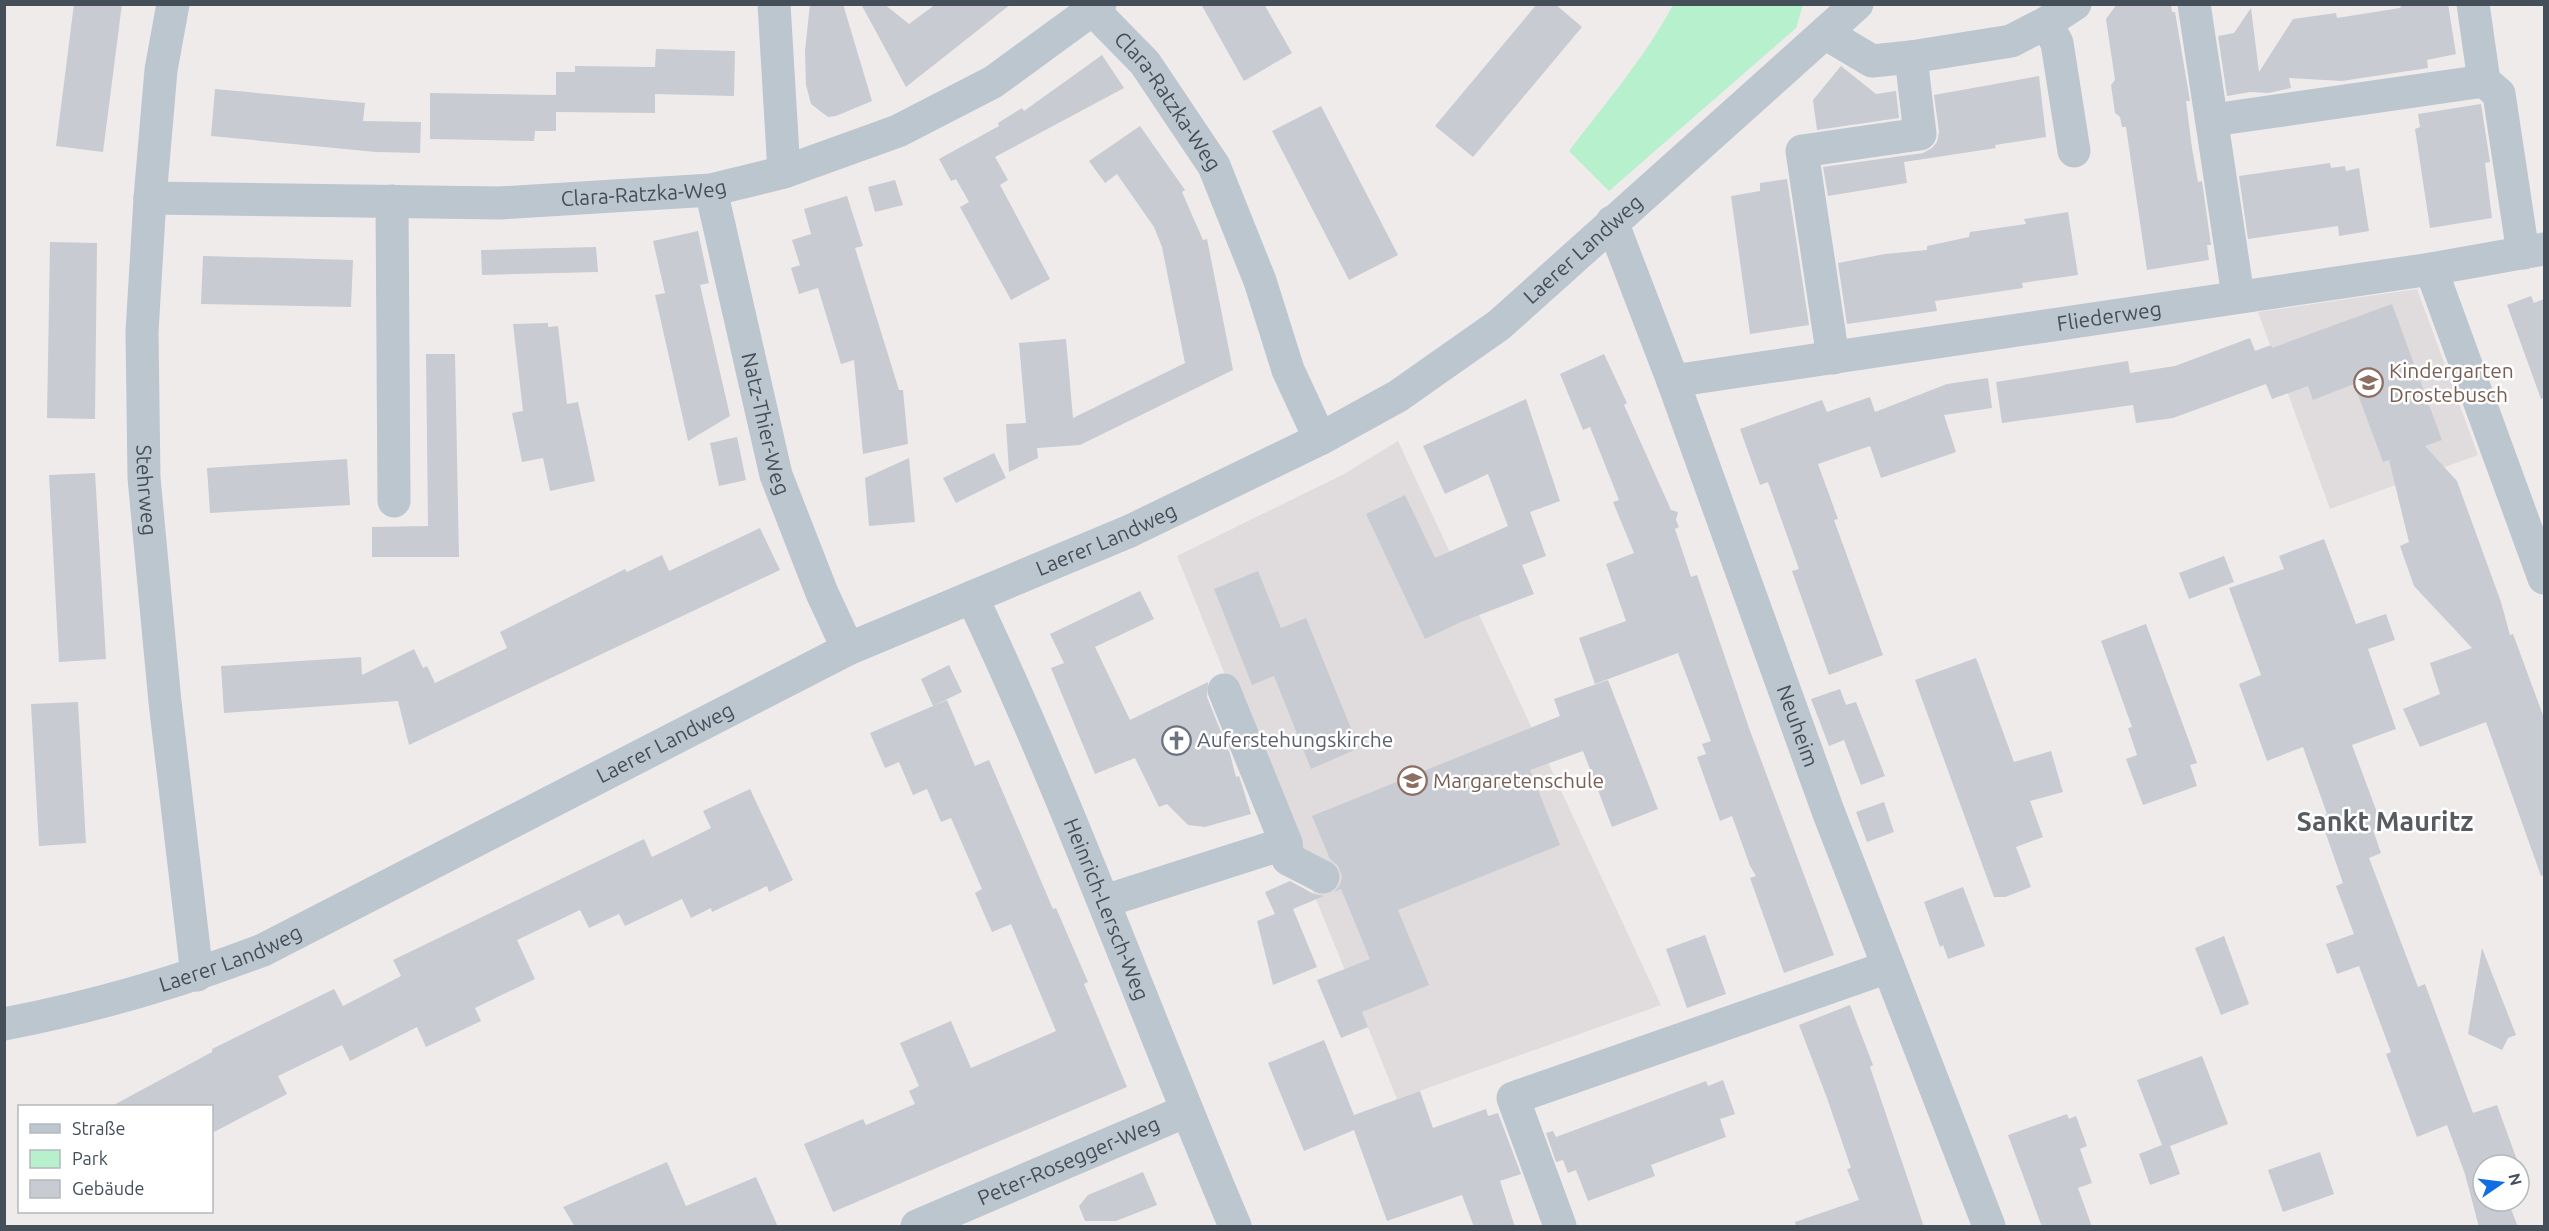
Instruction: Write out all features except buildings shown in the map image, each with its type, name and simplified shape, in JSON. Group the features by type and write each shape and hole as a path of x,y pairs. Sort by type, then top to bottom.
{"street":[{"name":"Stehrweg","path":"173,4 160,70 150,198 142,332 144,478 165,702 197,975"},
{"path":"774,4 784,172"},
{"name":"Laerer Landweg","path":"4,1024 56,1014 197,975 263,950 848,649 1130,531 1320,440 1398,396 1499,325 1857,4"},
{"path":"1825,33 1872,61 1911,57 2011,41 2046,23 2075,4"},
{"path":"2194,4 2238,296"},
{"path":"2473,4 2484,81 2499,94 2534,251"},
{"name":"Clara-Ratzka-Weg","path":"150,198 500,203 711,190 784,172 898,131 993,82 1097,8 1145,63 1214,166 1260,281 1288,370 1320,440"},
{"path":"2046,23 2058,43 2074,151"},
{"path":"1833,358 1802,151 1920,134 1911,57"},
{"path":"2213,120 2484,81"},
{"name":"Natz-Thier-Weg","path":"711,190 776,475 822,593 848,649"},
{"path":"392,201 394,501"},
{"name":"Neuheim","path":"1612,222 1673,381 1828,811 1989,1227"},
{"name":"Fliederweg","path":"1673,381 2431,269 2534,251"},
{"path":"2431,269 2544,578"},
{"name":"Heinrich-Lersch-Weg","path":"972,597 1016,690 1105,901 1186,1111 1235,1227"},
{"path":"1224,690 1286,843 1288,859 1323,877"},
{"path":"1105,901 1286,843"},
{"path":"1560,1227 1513,1098 1888,968"},
{"name":"Peter-Rosegger-Weg","path":"917,1227 1186,1111"}],"shaded area":[{"name":"Kindergarten Drostebusch","path":"2417,289 2478,455 2330,509 2258,312"},
{"name":"Margaretenschule","path":"1398,441 1661,1005 1397,1099 1177,556 1344,474"}],"green space":[{"path":"1673,5 1803,5 1796,28 1609,191 1569,151 1637,62"}],"place":[{"name":"Kindergarten Drostebusch","path":"2368,383"},
{"name":"Auferstehungskirche","path":"1176,740"},
{"name":"Margaretenschule","path":"1412,781"}],"district":[{"name":"Sankt Mauritz","path":"2385,822"}]}
